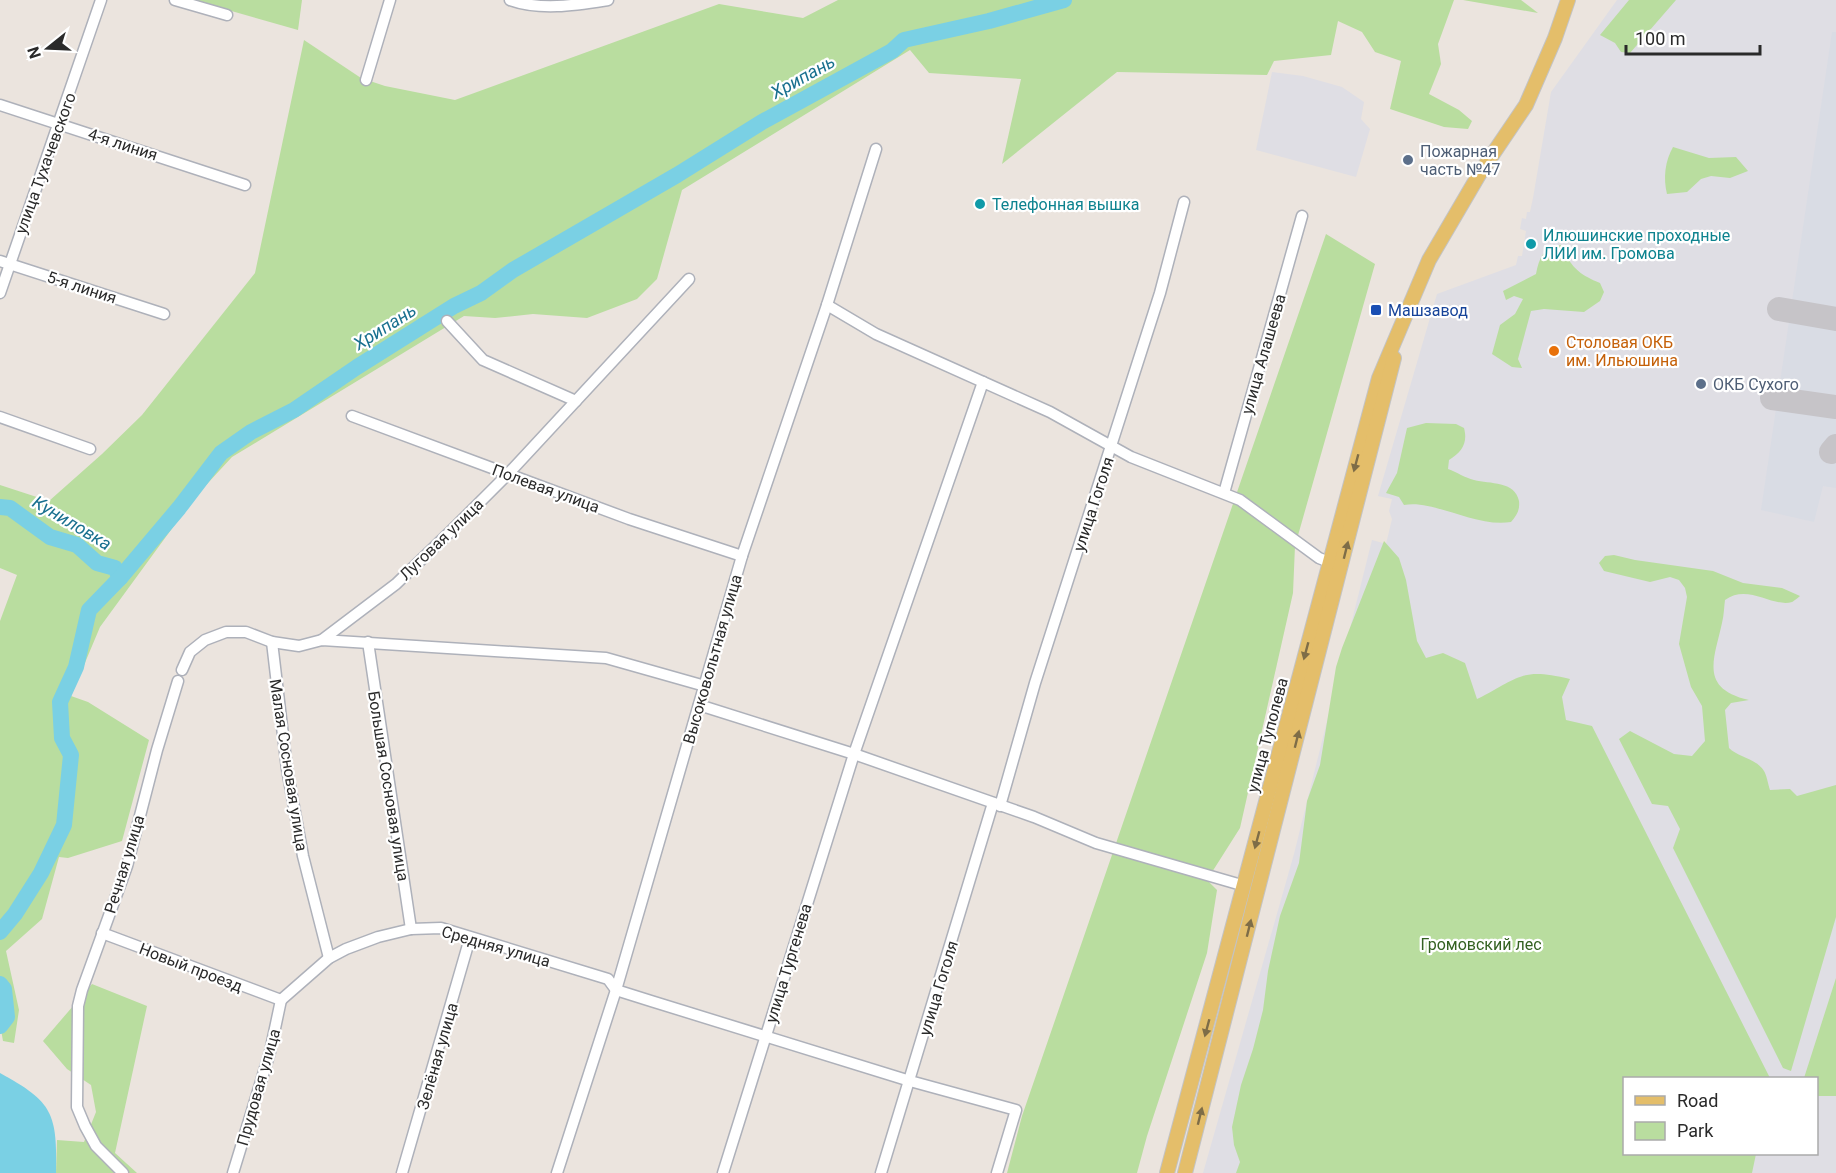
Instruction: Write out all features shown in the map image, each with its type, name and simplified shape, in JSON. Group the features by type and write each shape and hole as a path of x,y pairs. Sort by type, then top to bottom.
{"main road":[{"name":"улица Туполева","path":"1167,1173 1379,378 1407,308 1445,229 1526,105 1555,38 1568,0"},
{"name":"улица Туполева","path":"1185,1173 1407,308"}],"street":[{"name":"улица Тухачевского","path":"0,293 4,263 60,123 101,0"},
{"path":"175,0 227,15"},
{"path":"366,80 390,0"},
{"path":"510,0 526,5 571,5 608,0"},
{"name":"4-я линия","path":"0,105 245,185"},
{"name":"Высоковольтная улица","path":"557,1173 616,990 742,556 827,305 876,148"},
{"name":"улица Гоголя","path":"881,1173 1160,293 1184,202"},
{"name":"улица Алашеева","path":"1224,493 1302,216"},
{"name":"5-я линия","path":"4,263 164,314"},
{"name":"Луговая улица","path":"322,640 396,584 508,474 689,279"},
{"path":"827,305 876,334 1050,412 1111,448 1240,500 1319,558 1329,562"},
{"path":"447,321 483,360 576,401"},
{"name":"улица Тургенева","path":"723,1173 854,754 983,382"},
{"name":"Полевая улица","path":"352,416 629,519 742,556"},
{"path":"0,417 90,449"},
{"path":"182,670 190,652 205,640 226,632 246,632 272,642 299,646 322,640 606,658 705,686"},
{"name":"Малая Сосновая улица","path":"272,642 287,769 303,856 328,958"},
{"name":"Большая Сосновая улица","path":"368,642 411,929"},
{"name":"Речная улица","path":"123,1173 96,1146 77,1107 78,1006 127,866 157,750 178,681"},
{"path":"699,705 854,754 1034,817 1096,843 1220,880 1245,885"},
{"name":"Средняя улица","path":"281,1000 328,958 346,949 378,937 411,929 441,928 608,979 616,990 910,1081 1016,1110 997,1173"},
{"name":"Новый проезд","path":"102,933 281,1000"},
{"name":"Зелёная улица","path":"402,1173 470,938"},
{"name":"Прудовая улица","path":"233,1173 270,1052 281,1000"}],"shaded area":[{"path":"1617,0 1836,0 1836,1173 1203,1173 1294,854 1372,540 1386,544 1392,519 1389,511 1392,499 1378,496 1437,294 1516,265 1518,256 1522,256 1526,231 1520,229 1522,218 1526,219 1527,212 1530,212 1551,92"},
{"path":"1832,32 1836,32 1836,488 1823,486 1814,522 1761,510"},
{"path":"1272,72 1303,76 1342,87 1364,102 1361,119 1370,129 1356,177 1256,150"}],"green space":[{"path":"193,0 302,0 298,30"},
{"path":"838,0 1454,0 1438,44 1441,64 1429,94 1459,110 1472,121 1468,129 1444,127 1390,109 1401,61 1375,52 1362,32 1338,21 1331,55 1274,61 1267,75 1117,72 1002,164 1021,79 929,73 910,50 682,190 657,279 637,299 587,318 533,314 495,318 464,316 232,457 195,497 100,627 71,696 88,702 149,740 122,841 68,858 59,857 42,919 6,951 19,1010 14,1043 3,1041 0,1024 0,621 17,575 0,568 0,485 49,501 142,415 255,273 304,40 361,78 385,86 455,100 719,4 803,18"},
{"path":"1463,0 1521,0 1538,13"},
{"path":"1629,0 1676,0 1630,53 1621,52 1615,43 1600,35"},
{"path":"1673,147 1709,158 1736,157 1748,171 1730,178 1711,176 1701,179 1687,192 1667,194 1666,170"},
{"path":"1326,234 1375,264 1295,546 1293,593 1240,828 1207,880 1217,890 1207,953 1137,1173 1007,1173 1022,1116"},
{"path":"1561,245 1576,269 1600,283 1604,292 1600,301 1584,312 1544,309 1531,311 1518,359 1522,368 1512,367 1492,354 1500,325 1515,314 1523,299 1514,296 1506,300 1503,291 1536,274 1546,251"},
{"path":"1426,423 1456,424 1464,428 1463,447 1449,460 1448,469 1471,479 1501,484 1513,490 1519,504 1518,512 1511,522 1484,521 1428,506 1404,505 1399,497 1386,493 1397,473 1407,428"},
{"name":"Громовский лес","path":"1384,541 1399,558 1406,580 1417,641 1426,658 1443,653 1465,663 1477,699 1520,677 1540,674 1570,679 1562,697 1566,720 1592,726 1769,1077 1623,1077 1623,1155 1756,1155 1752,1173 1236,1173 1240,1162 1234,1145 1232,1127 1241,1085 1263,1010 1268,971 1280,916 1299,863 1307,801 1320,765 1336,667"},
{"path":"1614,555 1713,571 1743,583 1782,588 1800,596 1793,602 1785,603 1742,594 1725,600 1714,660 1716,680 1723,688 1733,695 1749,700 1731,703 1725,710 1729,748 1761,767 1770,790 1790,789 1797,796 1836,785 1836,917 1791,1071 1783,1068 1673,848 1680,829 1668,806 1652,804 1619,739 1630,731 1674,754 1692,756 1705,741 1702,706 1691,687 1679,644 1687,597 1685,588 1679,580 1670,577 1650,582 1604,571 1599,563 1605,556"},
{"path":"1836,978 1836,1096 1818,1096 1818,1077 1804,1077"},
{"path":"92,984 147,1006 115,1153 137,1173 56,1173 57,1140 84,1142 96,1112 91,1085 67,1069 43,1041"}],"water":[{"path":"0,1073 31,1092 48,1111 55,1136 56,1173 0,1173"}],"waterway":[{"name":"Хрипань","path":"0,932 15,914 41,873 64,825 71,755 62,738 60,702 76,667 89,610 120,578 179,508 221,453 251,432 294,410 454,306 481,293 513,270 677,175 762,122 892,51 904,40 989,21 1064,0"},
{"name":"Куниловка","path":"0,507 10,508 50,537 77,545 97,563 115,568 120,578"},
{"name":"Хрипань","path":"0,984 4,989 7,1017 0,1026"}],"taxiway":[{"path":"1779,309 1836,319"},
{"path":"1772,398 1836,407"},
{"path":"1831,452 1836,446"}],"place":[{"name":"Пожарная часть №47","path":"1408,160"},
{"name":"Телефонная вышка","path":"980,204"},
{"name":"Илюшинские проходные ЛИИ им. Громова","path":"1531,244"},
{"name":"Машзавод","path":"1376,310"},
{"name":"Столовая ОКБ им. Ильюшина","path":"1554,351"},
{"name":"ОКБ Сухого","path":"1701,384"}]}
